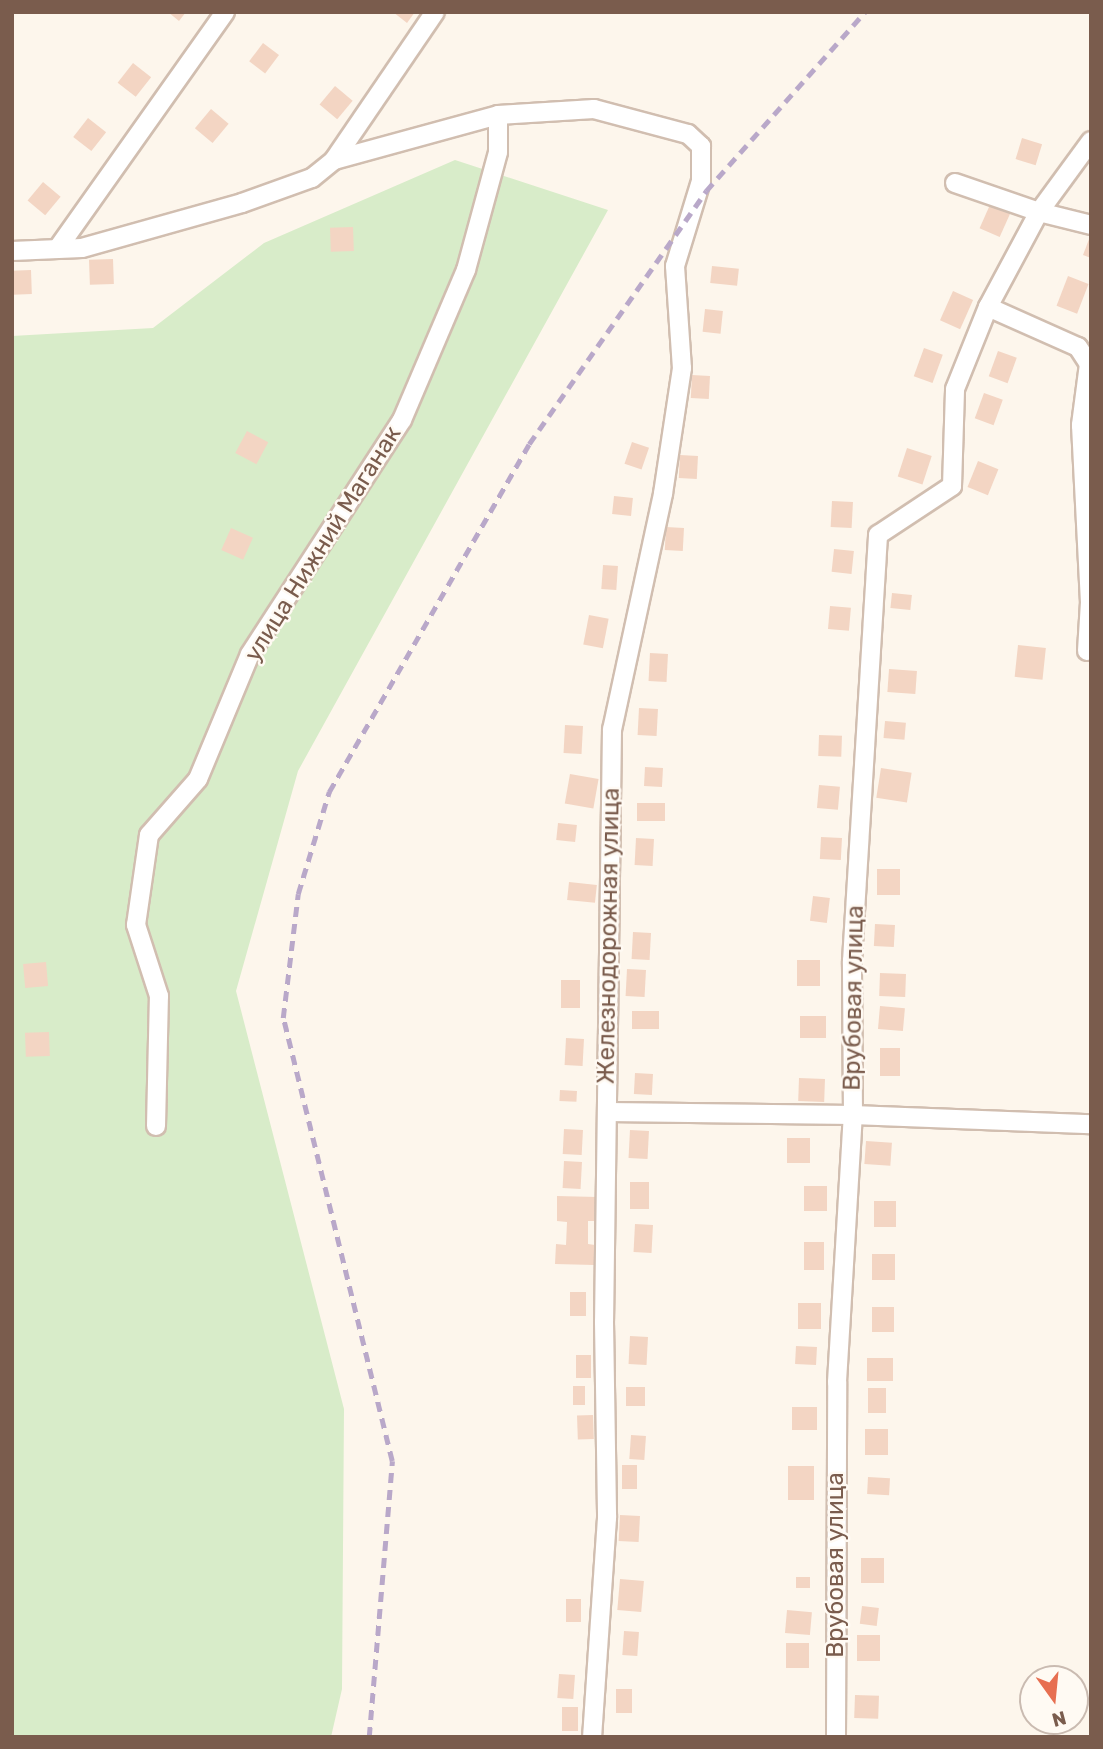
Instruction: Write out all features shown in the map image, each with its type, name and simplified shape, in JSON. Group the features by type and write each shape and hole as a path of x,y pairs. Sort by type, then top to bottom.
{"street":[{"path":"58,248 225,12"},
{"path":"12,251 82,248 242,203 312,178 334,160 435,12"},
{"name":"Железнодорожная улица","path":"498,115 594,109 688,134 701,146 701,181 676,266 682,368 665,481 612,729 604,1322 607,1518 592,1737"},
{"path":"334,160 498,115"},
{"name":"улица Нижний Маганак","path":"156,1126 159,996 136,925 149,835 198,779 250,654 402,420 466,270 498,152 498,115"},
{"name":"Врубовая улица","path":"836,1737 838,1382 853,1115 852,961 878,535 952,486 955,389 988,307 1040,212 1091,141"},
{"path":"955,183 1040,212 1091,225"},
{"path":"988,307 1078,347 1089,364 1081,425 1090,602 1087,651"},
{"path":"608,1112 853,1115 1091,1124"}],"green space":[{"path":"455,160 608,210 298,771 236,991 344,1409 342,1689 331,1737 12,1737 12,336 153,328 264,243"}],"building":[{"path":"168,12 186,12 179,21"},
{"path":"393,12 415,12 407,23"},
{"path":"263,43 279,55 265,73 249,61"},
{"path":"133,63 151,77 136,97 118,83"},
{"path":"335,86 353,101 337,119 320,104"},
{"path":"211,109 229,124 213,143 195,128"},
{"path":"88,118 106,132 91,151 73,137"},
{"path":"1022,138 1042,144 1036,165 1016,159"},
{"path":"43,182 61,197 45,215 28,200"},
{"path":"993,198 1013,207 1000,237 980,228"},
{"path":"353,227 354,251 331,252 330,228"},
{"path":"1091,234 1091,258 1083,255"},
{"path":"113,259 114,284 90,285 89,260"},
{"path":"712,266 739,269 737,286 710,283"},
{"path":"31,270 32,294 13,295 12,271"},
{"path":"1068,276 1089,284 1077,314 1057,306"},
{"path":"953,291 973,300 960,329 940,320"},
{"path":"705,309 723,311 720,334 703,332"},
{"path":"924,348 943,355 933,383 914,376"},
{"path":"998,351 1017,358 1008,383 989,376"},
{"path":"692,375 710,376 709,399 691,398"},
{"path":"984,393 1003,400 994,425 975,418"},
{"path":"247,431 268,442 256,464 235,453"},
{"path":"632,442 649,448 642,470 625,464"},
{"path":"907,448 932,456 922,485 898,477"},
{"path":"680,455 698,456 697,479 679,478"},
{"path":"978,461 998,469 988,495 968,487"},
{"path":"614,496 633,498 631,516 612,514"},
{"path":"832,501 853,502 852,528 831,527"},
{"path":"666,527 684,528 683,551 665,550"},
{"path":"231,528 253,538 243,560 221,550"},
{"path":"834,549 854,551 851,574 832,572"},
{"path":"603,565 618,566 616,590 601,589"},
{"path":"892,593 912,595 910,610 890,608"},
{"path":"830,606 851,608 849,631 828,629"},
{"path":"589,615 609,619 603,648 583,644"},
{"path":"1018,645 1046,648 1043,680 1015,677"},
{"path":"650,653 668,654 667,682 649,681"},
{"path":"889,669 917,671 915,694 887,692"},
{"path":"639,708 658,709 657,736 638,735"},
{"path":"885,721 906,723 904,740 884,738"},
{"path":"565,725 583,726 582,754 564,753"},
{"path":"819,735 842,736 841,757 818,756"},
{"path":"645,767 663,768 662,787 644,786"},
{"path":"881,768 912,773 907,802 876,798"},
{"path":"570,774 599,779 593,809 565,804"},
{"path":"819,785 840,787 838,810 817,808"},
{"path":"637,803 665,803 665,821 637,821"},
{"path":"558,823 577,825 575,842 556,840"},
{"path":"821,837 842,838 841,860 820,859"},
{"path":"636,838 654,839 653,866 635,865"},
{"path":"877,869 900,869 900,895 877,895"},
{"path":"569,882 597,885 595,903 567,900"},
{"path":"813,896 830,898 827,923 810,921"},
{"path":"875,924 895,925 894,947 874,946"},
{"path":"633,932 651,933 650,960 632,959"},
{"path":"797,960 820,960 820,986 797,986"},
{"path":"46,962 48,986 25,988 23,964"},
{"path":"627,969 646,970 645,997 626,996"},
{"path":"880,973 906,974 905,997 879,996"},
{"path":"561,980 580,980 580,1008 561,1008"},
{"path":"880,1006 905,1008 903,1031 878,1029"},
{"path":"632,1011 659,1011 659,1029 632,1029"},
{"path":"800,1016 826,1016 826,1038 800,1038"},
{"path":"49,1032 50,1056 26,1057 25,1033"},
{"path":"566,1038 584,1039 583,1066 565,1065"},
{"path":"880,1048 900,1048 900,1076 880,1076"},
{"path":"635,1073 653,1074 652,1095 634,1094"},
{"path":"799,1078 825,1079 824,1102 798,1101"},
{"path":"560,1090 577,1091 576,1102 559,1101"},
{"path":"564,1129 583,1130 582,1155 563,1154"},
{"path":"630,1130 649,1131 648,1159 629,1158"},
{"path":"787,1138 810,1138 810,1163 787,1163"},
{"path":"866,1141 892,1143 890,1166 864,1164"},
{"path":"564,1161 582,1162 581,1189 563,1188"},
{"path":"630,1182 649,1182 649,1209 630,1209"},
{"path":"804,1186 827,1186 827,1211 804,1211"},
{"path":"557,1196 597,1197 596,1221 588,1221 588,1244 595,1245 594,1265 555,1264 556,1244 566,1245 567,1222 557,1221"},
{"path":"874,1201 896,1201 896,1227 874,1227"},
{"path":"635,1224 653,1225 652,1253 634,1252"},
{"path":"804,1242 824,1242 824,1270 804,1270"},
{"path":"872,1254 895,1254 895,1280 872,1280"},
{"path":"570,1292 586,1292 586,1316 570,1316"},
{"path":"798,1303 821,1303 821,1329 798,1329"},
{"path":"872,1307 894,1307 894,1332 872,1332"},
{"path":"630,1336 648,1337 647,1365 629,1364"},
{"path":"796,1346 817,1347 816,1365 795,1364"},
{"path":"576,1355 591,1355 591,1378 576,1378"},
{"path":"867,1358 893,1358 893,1381 867,1381"},
{"path":"573,1386 585,1386 585,1405 573,1405"},
{"path":"626,1387 645,1387 645,1406 626,1406"},
{"path":"868,1388 886,1388 886,1413 868,1413"},
{"path":"792,1407 817,1407 817,1430 792,1430"},
{"path":"593,1415 594,1439 578,1440 577,1416"},
{"path":"865,1429 888,1429 888,1455 865,1455"},
{"path":"631,1435 646,1436 644,1460 629,1459"},
{"path":"622,1465 637,1465 637,1489 622,1489"},
{"path":"788,1466 814,1466 814,1500 788,1500"},
{"path":"868,1477 890,1478 889,1495 867,1494"},
{"path":"620,1515 640,1516 639,1542 619,1541"},
{"path":"861,1558 884,1558 884,1583 861,1583"},
{"path":"796,1577 810,1577 810,1588 796,1588"},
{"path":"620,1579 644,1581 641,1612 617,1610"},
{"path":"566,1599 581,1599 581,1622 566,1622"},
{"path":"862,1606 879,1608 877,1626 860,1624"},
{"path":"787,1610 812,1612 810,1635 785,1633"},
{"path":"624,1631 639,1632 637,1656 622,1655"},
{"path":"857,1635 880,1635 880,1661 857,1661"},
{"path":"786,1643 809,1643 809,1668 786,1668"},
{"path":"559,1674 575,1675 573,1699 557,1698"},
{"path":"616,1689 632,1689 632,1713 616,1713"},
{"path":"855,1695 879,1696 878,1719 854,1718"},
{"path":"562,1707 578,1707 578,1731 562,1731"}],"railway":[{"path":"369,1737 392,1461 283,1018 298,894 329,792 529,444 706,191 865,12"}]}
